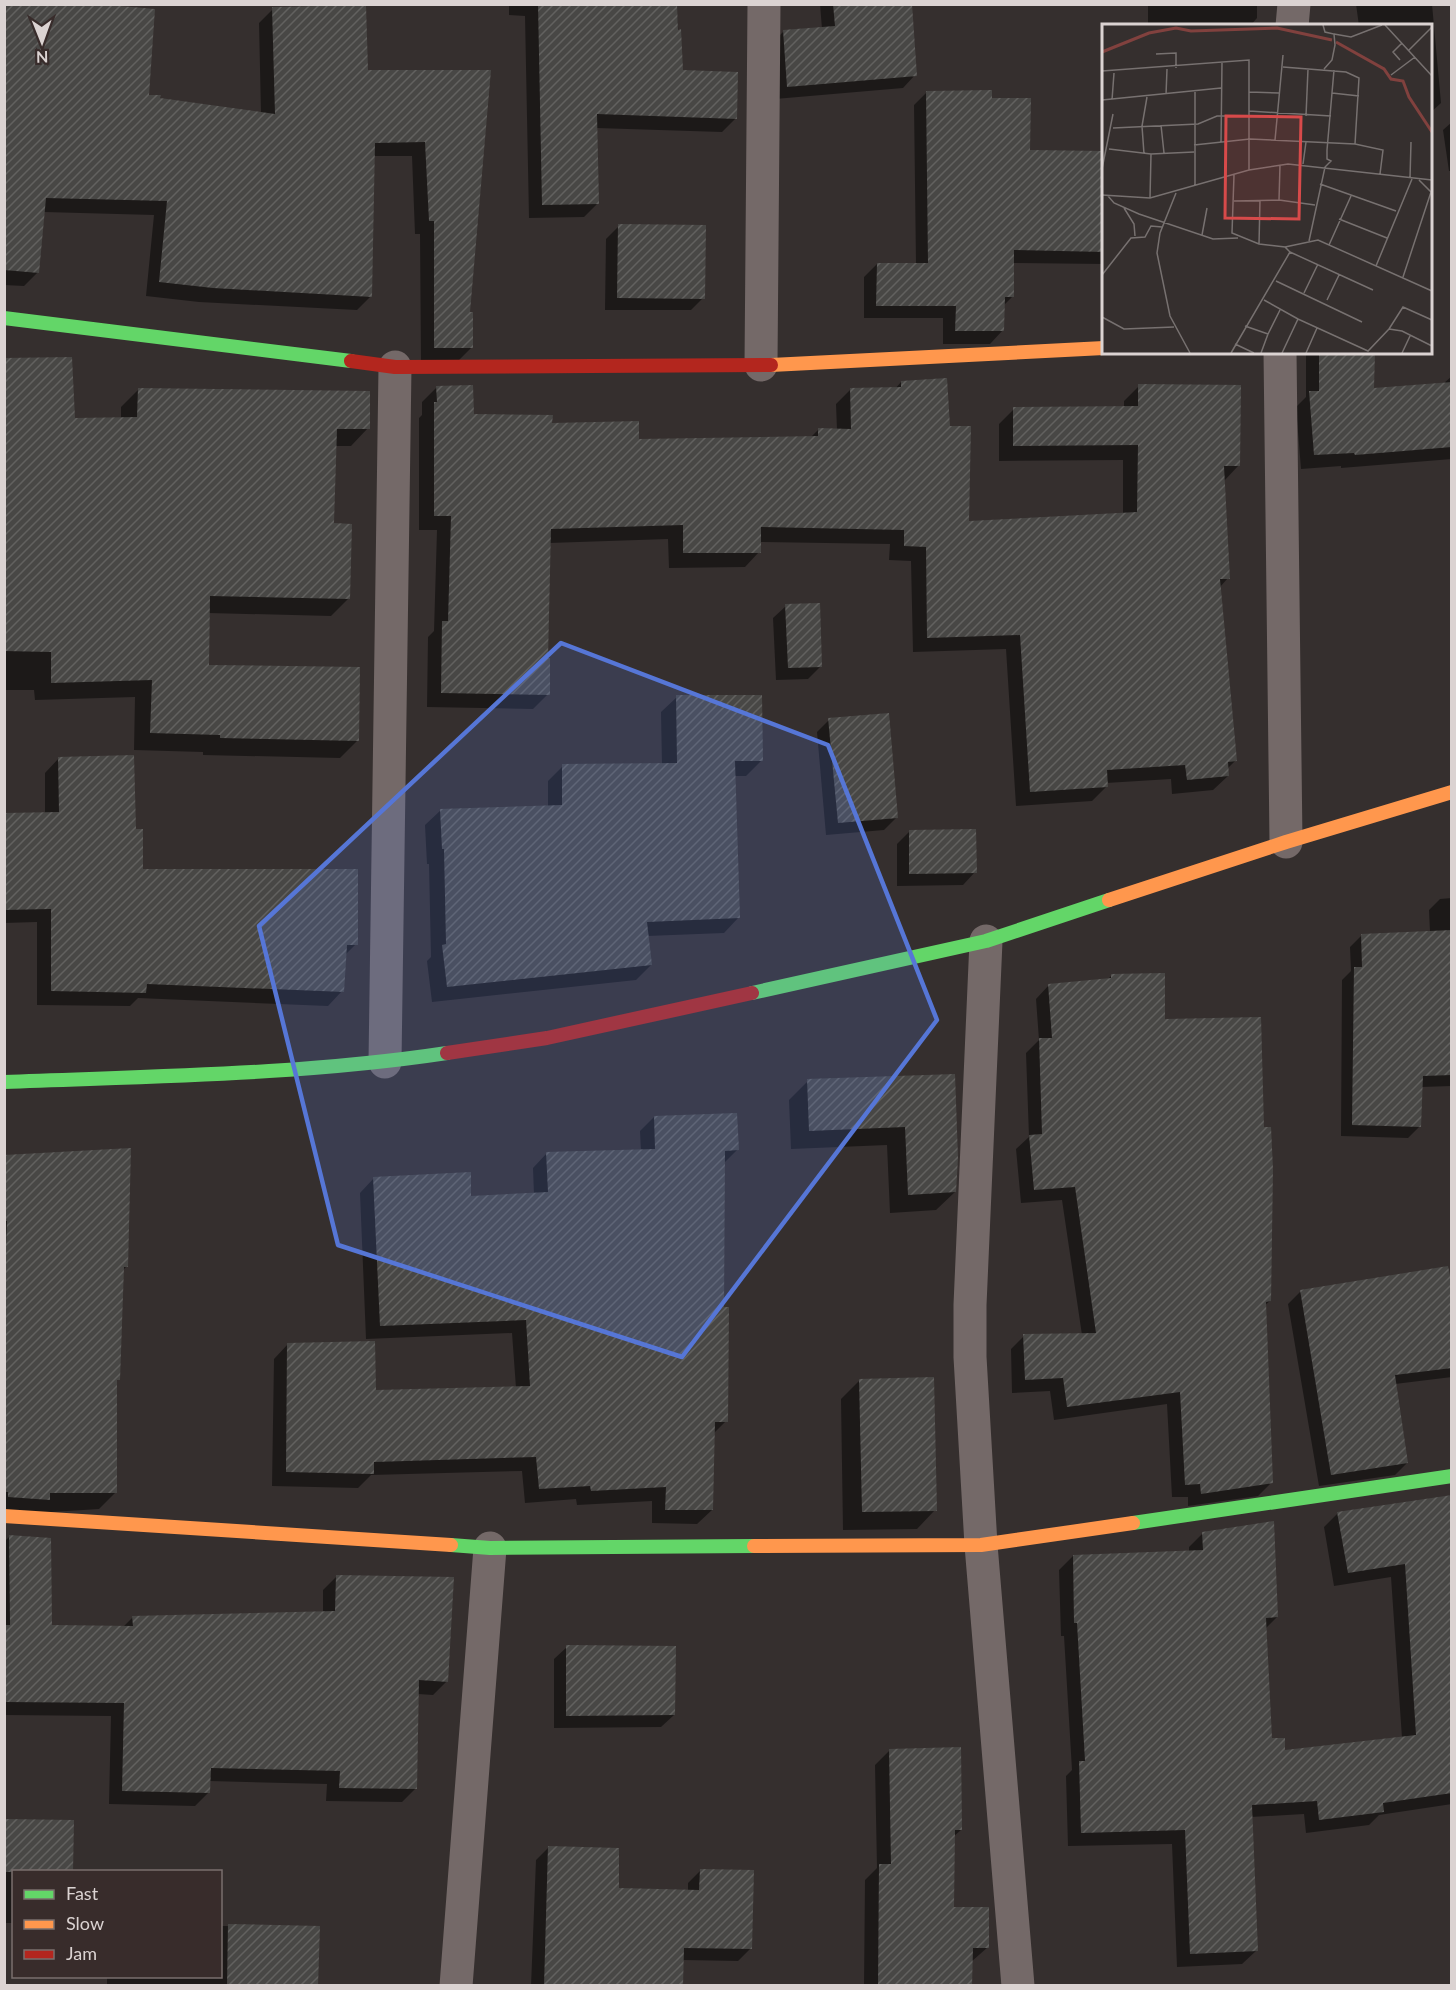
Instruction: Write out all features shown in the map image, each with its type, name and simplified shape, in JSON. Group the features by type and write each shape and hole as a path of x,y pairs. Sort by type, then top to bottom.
{"street":[{"path":"761,364 764,4"},
{"path":"1292,24 1293,4"},
{"path":"4,318 395,367 761,364 1102,348"},
{"path":"1280,354 1286,842"},
{"path":"385,1062 395,367"},
{"path":"4,1082 241,1073 385,1062 547,1038 986,941 1286,842 1452,792"},
{"path":"986,941 970,1358 981,1545 1018,1986"},
{"path":"4,1516 490,1548 981,1545 1452,1476"},
{"path":"456,1986 490,1548"}],"highlighted area":[{"path":"561,643 828,745 937,1020 682,1357 338,1245 259,926"}],"building":[{"path":"4,4 96,4 155,9 149,95 275,114 272,7 366,5 368,70 491,70 470,312 473,312 473,348 434,348 434,221 429,221 425,142 375,143 372,297 213,288 159,282 167,201 46,198 39,273 4,270"},
{"path":"538,4 677,4 683,70 738,72 737,119 597,114 599,204 542,205"},
{"path":"833,4 912,4 917,76 787,87 783,30 835,26"},
{"path":"992,90 992,98 1031,98 1030,150 1102,151 1102,252 1014,250 1014,297 1005,297 1004,331 955,331 956,306 876,306 877,263 928,263 926,91"},
{"path":"618,224 706,225 705,299 617,298"},
{"path":"1319,354 1375,354 1374,388 1452,382 1452,447 1355,455 1354,453 1314,455 1309,391 1319,391"},
{"path":"72,357 75,418 137,417 138,388 370,391 370,429 337,429 334,523 352,524 350,599 210,596 209,665 360,667 359,741 220,738 220,735 150,733 152,680 51,683 51,652 4,651 4,358"},
{"path":"947,378 950,426 971,426 969,521 1137,512 1138,445 1013,446 1013,407 1138,406 1138,384 1241,385 1240,466 1224,466 1230,579 1220,579 1237,761 1228,762 1229,776 1187,780 1185,765 1107,770 1108,787 1030,792 1020,635 927,638 926,547 904,546 904,530 761,527 761,553 683,553 683,525 551,529 548,658 550,658 550,695 441,693 442,621 448,621 451,516 434,516 436,386 473,385 474,414 553,415 552,423 639,421 639,439 818,436 818,428 851,429 850,388 901,387 901,381"},
{"path":"820,603 822,667 788,668 785,604"},
{"path":"676,695 762,695 763,761 735,761 740,918 647,922 652,965 447,987 442,945 446,944 444,849 442,849 440,809 562,805 562,764 677,763"},
{"path":"889,713 898,818 838,823 828,718"},
{"path":"134,755 136,829 143,829 143,869 358,869 358,945 347,945 344,992 147,984 146,993 51,991 51,909 4,910 4,813 59,812 58,757"},
{"path":"976,829 977,873 909,874 909,830"},
{"path":"1452,930 1452,1075 1423,1076 1421,1127 1352,1125 1354,967 1362,967 1361,934"},
{"path":"1165,973 1165,1019 1261,1017 1264,1127 1271,1127 1273,1169 1271,1301 1266,1302 1273,1483 1201,1494 1200,1484 1185,1485 1180,1392 1067,1407 1063,1378 1025,1380 1023,1334 1096,1333 1075,1187 1034,1190 1029,1135 1042,1134 1039,1038 1052,1038 1048,984 1111,978 1111,974"},
{"path":"955,1074 958,1158 956,1192 908,1195 905,1127 809,1131 807,1079"},
{"path":"737,1113 739,1150 725,1151 724,1307 729,1307 728,1422 715,1422 713,1510 665,1510 666,1487 591,1491 590,1486 539,1489 536,1457 374,1462 374,1474 286,1472 287,1343 375,1341 376,1390 530,1386 526,1320 380,1326 373,1177 471,1172 471,1196 548,1192 546,1152 655,1149 654,1116"},
{"path":"131,1148 128,1267 124,1267 120,1380 117,1380 117,1493 50,1493 50,1500 8,1497 8,1492 4,1492 4,1289 7,1221 4,1221 4,1155"},
{"path":"1448,1266 1452,1285 1452,1368 1395,1375 1408,1463 1331,1475 1300,1290"},
{"path":"934,1377 937,1511 862,1512 859,1379"},
{"path":"1452,1495 1452,1793 1383,1803 1384,1812 1319,1820 1317,1801 1252,1805 1258,1951 1190,1954 1185,1830 1081,1833 1079,1761 1085,1761 1077,1623 1074,1623 1073,1555 1203,1550 1202,1532 1274,1521 1278,1617 1266,1618 1272,1738 1285,1738 1285,1750 1416,1735 1405,1564 1348,1573 1337,1512"},
{"path":"9,1535 51,1538 52,1625 133,1626 132,1616 335,1611 336,1575 454,1577 448,1682 419,1680 417,1789 339,1788 340,1771 211,1768 210,1793 122,1791 124,1703 4,1702 4,1625 10,1625"},
{"path":"566,1645 676,1646 675,1715 566,1716"},
{"path":"961,1747 962,1830 955,1830 954,1907 989,1907 989,1948 973,1948 972,1986 878,1986 879,1864 891,1864 889,1749"},
{"path":"4,1819 74,1820 73,1870 4,1872"},
{"path":"548,1846 619,1848 619,1888 699,1890 700,1869 754,1870 752,1949 684,1948 683,1986 544,1986"},
{"path":"228,1924 320,1926 318,1986 227,1986"}],"traffic: fast":[{"path":"4,318 351,361"},
{"path":"752,993 986,941 1109,900"},
{"path":"4,1082 282,1070 447,1053"},
{"path":"1133,1523 1452,1476"},
{"path":"451,1545 490,1548 754,1546"}],"traffic: slow":[{"path":"771,365 1102,348"},
{"path":"1109,900 1286,842 1452,792"},
{"path":"4,1516 451,1545"},
{"path":"754,1546 981,1545 1133,1523"}],"traffic: jam":[{"path":"351,361 395,367 771,365"},
{"path":"447,1053 547,1038 752,993"}]}
